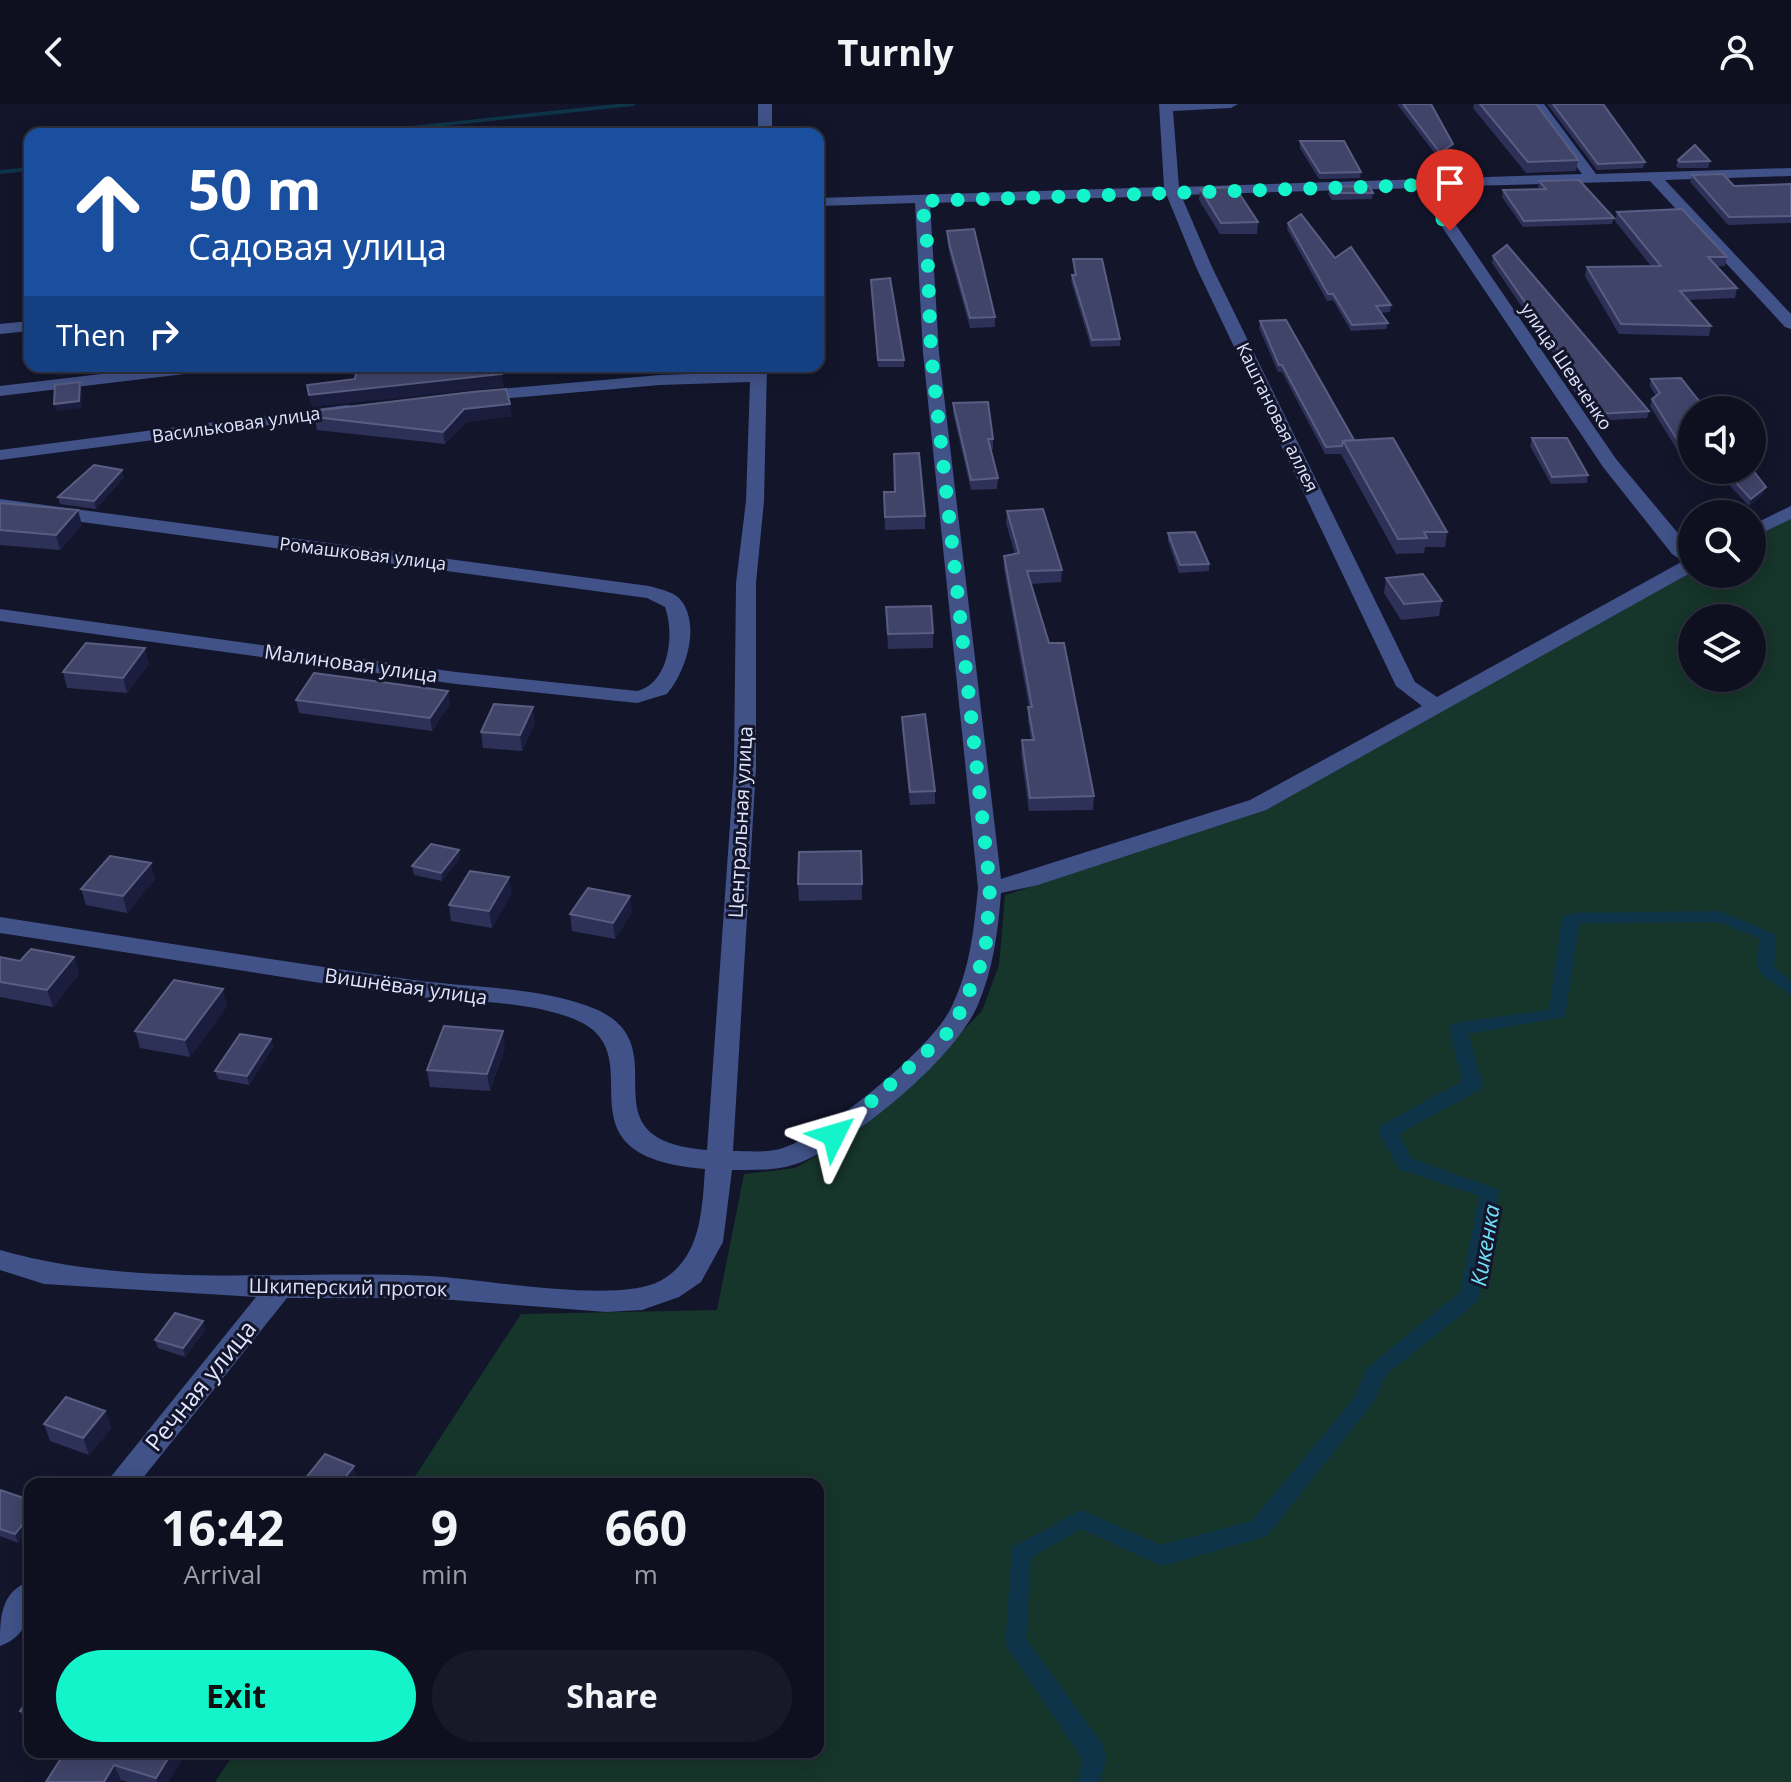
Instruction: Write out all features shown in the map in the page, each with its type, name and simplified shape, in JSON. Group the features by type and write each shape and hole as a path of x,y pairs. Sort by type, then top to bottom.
{"street":[{"path":"765,104 765,128"},
{"path":"1166,105 1231,104"},
{"path":"1537,104 1593,179"},
{"name":"Каштановая аллея","path":"1166,105 1172,191 1204,267 1406,686 1438,707"},
{"path":"824,202 1791,172"},
{"path":"1654,177 1791,324"},
{"name":"улица Шевченко","path":"1421,185 1609,463 1678,549"},
{"name":"Вишнёвая улица","path":"0,925 434,991 551,1004 583,1014 611,1031 623,1056 622,1112 637,1136 662,1154 718,1160 787,1158 834,1135 953,1028 985,955 990,888 931,353 927,242 922,201"},
{"path":"0,329 24,327"},
{"path":"0,391 160,372"},
{"path":"452,398 759,372"},
{"name":"Центральная улица","path":"691,1274 709,1242 716,1203 744,783 746,583 755,501 759,372"},
{"name":"Васильковая улица","path":"0,455 358,408"},
{"name":"Ромашковая улица","path":"0,505 649,592 667,598 676,608 677,652"},
{"path":"1766,525 1791,512"},
{"path":"990,888 1030,880 1258,805 1678,570"},
{"name":"Малиновая улица","path":"0,615 456,678 637,697 660,690 669,680 677,652"},
{"name":"Шкиперский проток","path":"0,1260 44,1273 280,1287 428,1287 606,1301 642,1299 669,1289 691,1274"},
{"name":"Речная улица","path":"125,1478 280,1287"},
{"path":"0,1632 24,1602"}],"green space":[{"path":"1791,518 1791,1782 215,1782 231,1758 824,1758 824,1478 414,1478 521,1314 717,1310 744,1174 795,1168 843,1141 922,1073 982,1011 999,965 1005,895 1265,810 1678,578 1678,588 1766,588 1766,531"}],"water":[{"name":"Кикенка","path":"1720,911 1776,935 1774,968 1791,981 1791,995 1766,978 1758,968 1760,939 1720,922 1579,923 1565,1017 1468,1034 1483,1084 1481,1089 1399,1134 1411,1158 1499,1190 1478,1301 1386,1375 1373,1403 1267,1536 1162,1566 1081,1529 1031,1557 1026,1638 1104,1747 1106,1759 1100,1782 1078,1782 1083,1760 1005,1644 1012,1547 1082,1510 1161,1545 1252,1521 1355,1397 1367,1368 1460,1292 1479,1196 1399,1169 1378,1131 1382,1125 1462,1081 1449,1029 1453,1023 1549,1010 1562,918 1572,913"}],"building":[{"path":"1403,104 1431,104 1453,144 1440,153"},
{"path":"1480,104 1536,104 1578,160 1528,162"},
{"path":"1553,104 1603,104 1645,162 1598,164"},
{"path":"1300,141 1344,141 1361,172 1320,173"},
{"path":"1695,145 1710,161 1678,160"},
{"path":"1723,174 1734,186 1791,184 1791,216 1729,217 1692,175"},
{"path":"1579,180 1614,218 1524,221 1503,190 1546,189 1539,181"},
{"path":"1369,186 1373,193 1333,193 1329,187"},
{"path":"1235,187 1258,222 1221,223 1200,189"},
{"path":"1682,209 1727,257 1708,257 1737,288 1680,291 1711,326 1621,324 1587,267 1661,266 1617,212"},
{"path":"1301,214 1335,258 1351,247 1391,305 1376,306 1388,323 1352,325 1333,294 1328,294 1288,223"},
{"path":"974,229 995,317 970,318 950,247 947,231"},
{"path":"1507,245 1649,411 1596,414 1562,366 1569,366 1493,256"},
{"path":"1073,259 1102,259 1120,339 1092,340 1072,275 1076,275"},
{"path":"890,278 904,360 878,360 871,280"},
{"path":"1286,320 1354,440 1343,441 1342,446 1326,447 1282,365 1279,365 1260,321"},
{"path":"356,372 502,374 309,395 307,385 355,379"},
{"path":"1681,378 1695,396 1678,396 1678,441 1652,399 1660,393 1651,379"},
{"path":"80,382 79,401 54,404 55,385"},
{"path":"506,389 510,404 464,409 443,432 315,417 313,411 472,392"},
{"path":"988,402 993,439 988,439 998,478 971,480 953,403"},
{"path":"1393,438 1447,532 1424,532 1427,538 1398,539 1343,441"},
{"path":"1532,438 1567,438 1588,475 1552,477"},
{"path":"919,453 925,516 885,517 884,492 895,492 894,454"},
{"path":"94,465 122,470 94,501 58,497"},
{"path":"1737,484 1764,484 1766,487 1751,499"},
{"path":"0,503 78,510 56,535 0,530"},
{"path":"1043,509 1062,570 1027,571 1049,643 1064,643 1094,796 1030,798 1022,740 1034,740 1028,707 1032,707 1004,556 1019,553 1007,511"},
{"path":"1195,532 1209,564 1180,565 1168,533"},
{"path":"1423,574 1442,601 1404,604 1386,578"},
{"path":"931,606 933,633 888,634 886,607"},
{"path":"86,643 145,648 123,678 63,672"},
{"path":"314,673 448,691 430,718 296,700"},
{"path":"494,704 533,707 520,735 481,732"},
{"path":"925,714 935,791 910,792 902,717"},
{"path":"431,844 459,850 441,873 412,866"},
{"path":"861,851 862,884 798,884 799,852"},
{"path":"110,856 151,863 123,896 81,889"},
{"path":"470,871 509,877 489,911 449,905"},
{"path":"588,888 630,896 613,923 570,914"},
{"path":"31,949 74,957 47,990 0,982 0,957 20,961"},
{"path":"174,980 223,989 185,1040 135,1031"},
{"path":"444,1026 503,1031 487,1074 427,1070"},
{"path":"240,1034 271,1039 247,1076 215,1071"},
{"path":"175,1313 203,1321 183,1348 155,1340"},
{"path":"66,1397 105,1411 83,1438 44,1424"},
{"path":"325,1454 354,1466 345,1478 306,1478"},
{"path":"0,1490 24,1498 24,1523 15,1534 0,1529"},
{"path":"61,1758 168,1758 156,1778 114,1765 104,1782 46,1782"}],"waterway":[{"path":"410,128 633,104"},
{"path":"0,172 24,170"}],"route":[{"path":"834,1135 913,1068 953,1028 985,955 990,888 931,353 927,242 922,201 1421,185 1450,231"}]}
